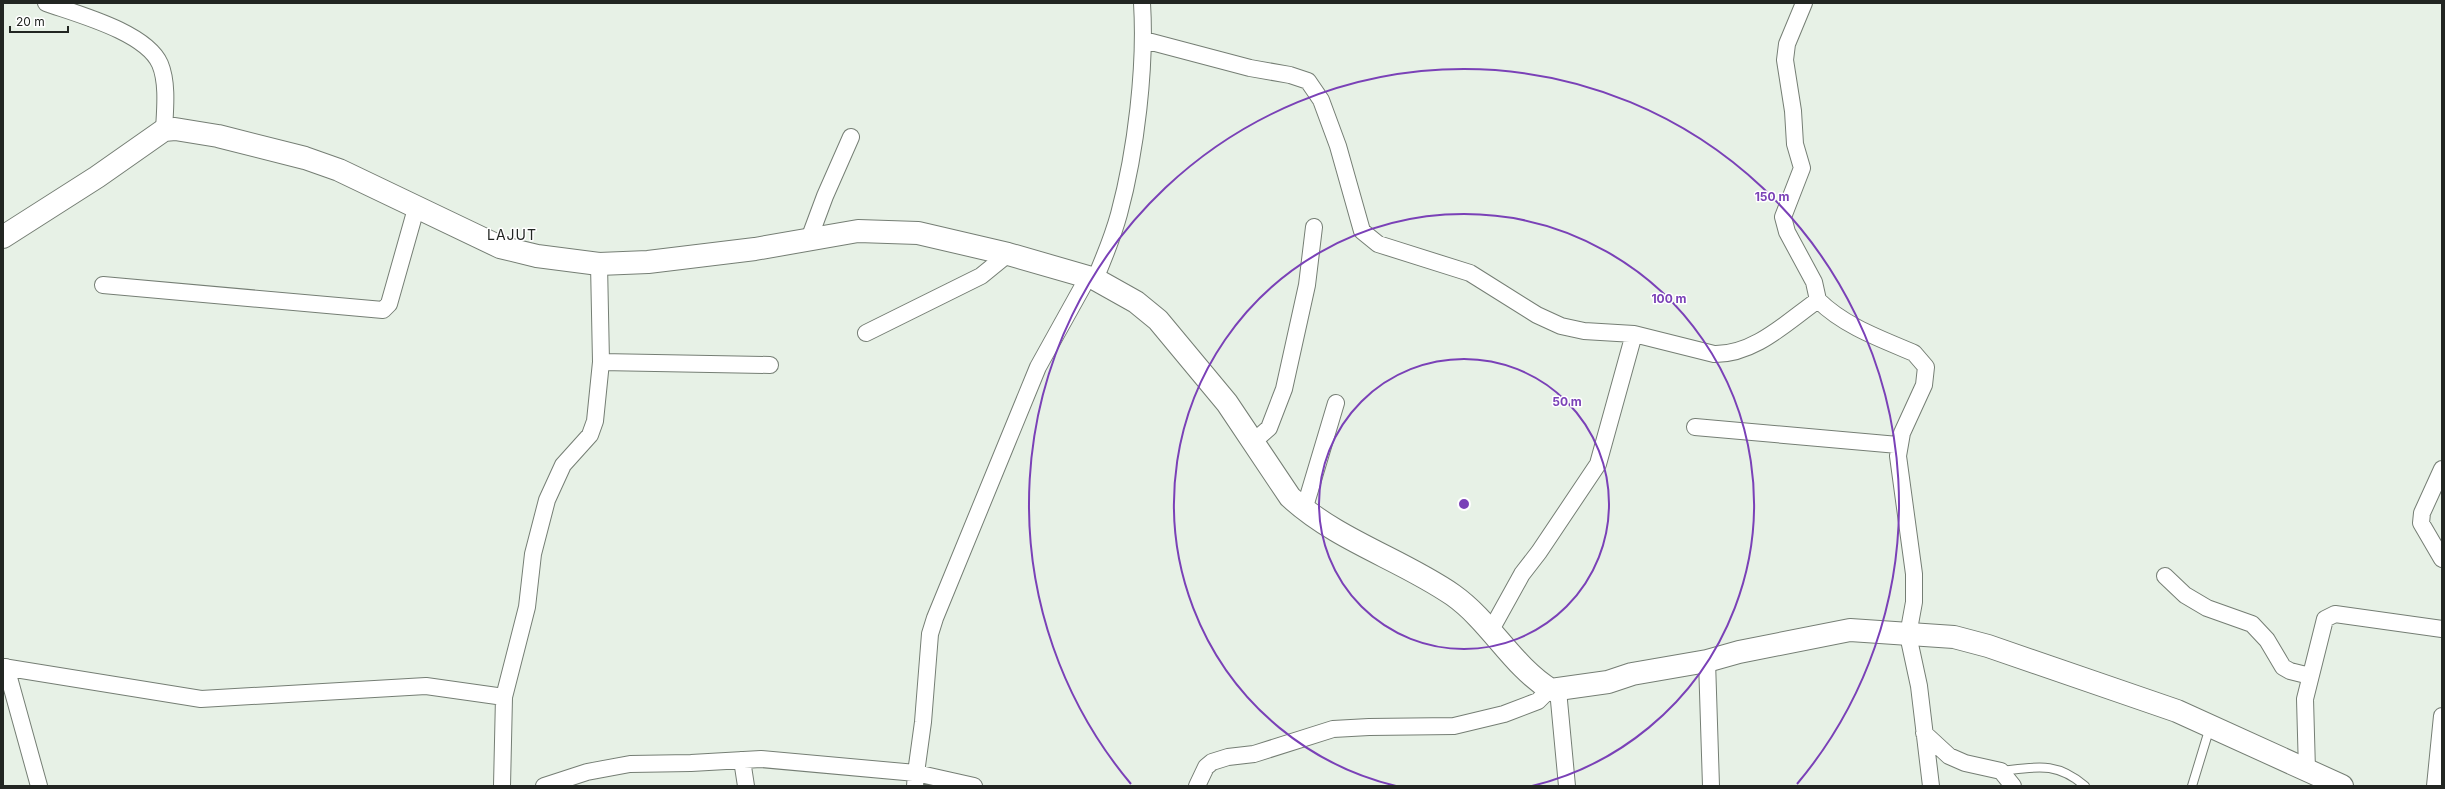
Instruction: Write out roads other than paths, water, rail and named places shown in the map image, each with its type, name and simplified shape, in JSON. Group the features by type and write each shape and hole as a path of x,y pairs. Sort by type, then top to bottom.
{"street":[{"path":"46,3 118,30 145,44 160,63 163,79 164,130"},
{"path":"916,780 923,722 930,634 935,618 1038,367 1092,278 1119,215 1129,173 1144,40 1142,3"},
{"path":"1804,3 1787,44 1785,60 1793,111 1795,144 1802,168 1783,217 1787,232 1814,282 1818,300 1828,310 1856,327 1914,353 1926,367 1924,385 1898,445 1898,456 1914,574 1914,602 1908,635 1919,686 1931,786"},
{"path":"1144,40 1250,68 1290,75 1308,81 1321,100 1338,146 1362,231 1378,244 1470,273 1537,315 1561,326 1584,331 1634,334 1714,354 1725,354 1756,344 1818,300"},
{"path":"3,237 97,178 164,130 175,129 218,136 305,158 340,170 417,205 500,247 537,256 599,264 648,262 755,249 858,231 918,233 1008,254 1092,278 1136,302 1158,320 1226,403 1290,497 1304,510 1341,534 1452,594 1473,610 1524,666 1554,690 1567,786"},
{"path":"810,239 825,196 851,137"},
{"path":"103,285 383,310 389,304 417,205"},
{"path":"1250,439 1261,435 1269,428 1284,389 1307,285 1314,226"},
{"path":"866,333 981,276 1008,254"},
{"path":"502,786 504,698 527,607 533,554 547,500 563,465 590,435 594,428 601,362 599,264"},
{"path":"1491,630 1522,574 1539,552 1598,464 1634,334"},
{"path":"601,362 770,365"},
{"path":"1304,510 1336,403"},
{"path":"1695,427 1898,445"},
{"path":"2442,469 2422,513 2421,523 2442,559"},
{"path":"2165,576 2185,594 2207,608 2252,624 2267,640 2283,668 2290,672 2310,676"},
{"path":"2307,770 2305,699 2325,619 2330,615 2442,629"},
{"path":"1197,786 1206,767 1212,762 1228,757 1254,754 1333,729 1454,726 1504,714 1538,701 1554,690 1608,682 1632,674 1707,661 1739,652 1843,631 1954,637 1988,646 2177,711 2342,786"},
{"path":"1707,661 1711,786"},
{"path":"39,786 4,667 201,699 426,686 504,698"},
{"path":"2435,786 2442,716"},
{"path":"1924,733 1949,756 1965,763 2001,771 2013,786"},
{"path":"544,786 587,772 630,764 776,759 916,780 974,786"},
{"path":"742,760 746,786"}],"lane":[{"path":"2192,786 2210,726"},
{"path":"2001,771 2045,766 2062,771 2085,786"}],"district":[{"name":"LAJUT","path":"512,235"}]}
